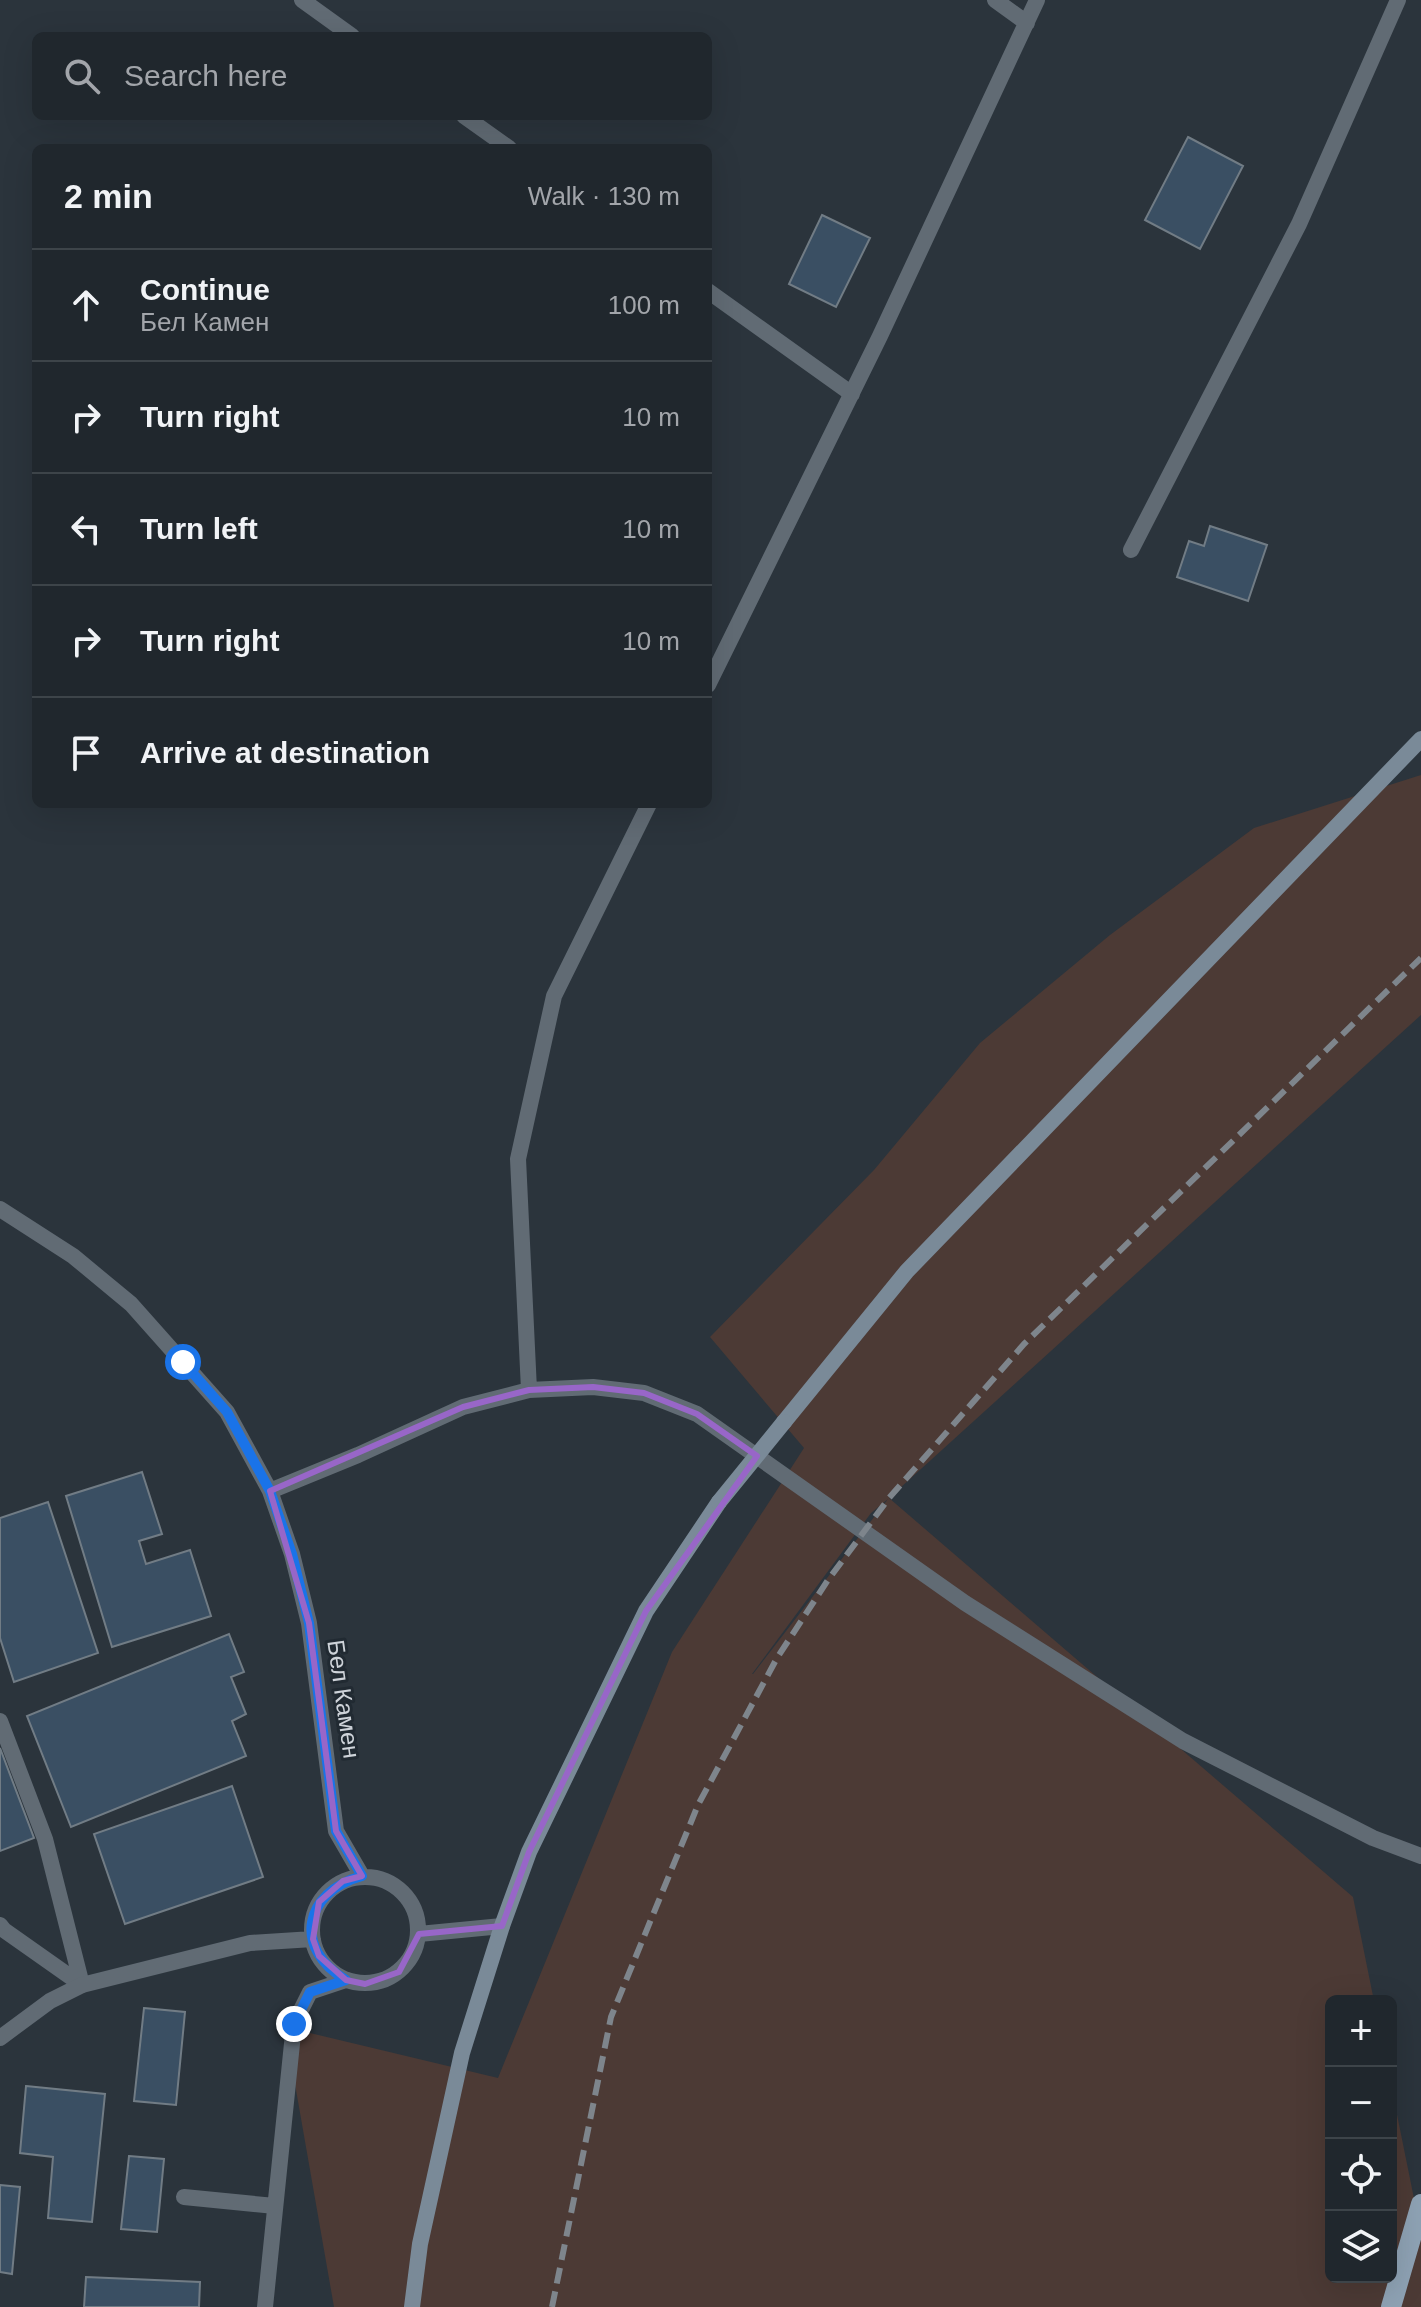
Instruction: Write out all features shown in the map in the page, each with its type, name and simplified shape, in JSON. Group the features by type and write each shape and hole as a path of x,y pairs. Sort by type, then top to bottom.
{"main road":[{"path":"1391,2307 1421,2204"}],"street":[{"path":"302,0 346,32"},
{"path":"995,0 1027,23"},
{"path":"712,677 852,394 1037,0"},
{"path":"1131,550 1299,224 1398,0"},
{"path":"470,120 503,144"},
{"path":"712,294 852,394"},
{"path":"412,2307 420,2244 462,2053 502,1926 529,1852 646,1611 719,1502 907,1271 1421,739"},
{"path":"529,1390 518,1159 554,996 647,808"},
{"name":"Бел Камен","path":"0,1209 73,1256 131,1304 227,1412 270,1491 292,1554 309,1623 336,1831 362,1876"},
{"path":"270,1491 463,1407 529,1390 593,1387 644,1393 697,1414 965,1603 1183,1741 1373,1838 1421,1856"},
{"path":"0,1721 45,1839 82,1985"},
{"path":"362,1876 380,1878 396,1886 410,1899 417,1916 419,1934 411,1958 399,1972 383,1981 365,1984 346,1980 331,1971 319,1956 313,1939 313,1920 319,1902 343,1881 362,1876"},
{"path":"0,1925 82,1985"},
{"path":"419,1934 502,1926"},
{"path":"0,2038 50,2001 82,1985 250,1943 313,1939"},
{"path":"265,2307 294,2024 310,1992 346,1980"},
{"path":"184,2197 275,2206"}],"highlighted area":[{"path":"593,1387 644,1393 697,1414 757,1456 646,1611 529,1852 502,1926 419,1934 399,1972 365,1984 346,1980 319,1956 313,1939 319,1902 343,1881 362,1876 336,1831 309,1623 270,1491 463,1407 529,1390"}],"shaded area":[{"path":"1421,775 1421,1015 889,1498 1353,1897 1373,1995 1325,1995 1325,2283 1397,2283 1397,2115 1421,2233 1421,2307 334,2307 285,2027 498,2078 672,1652 804,1448 710,1337 874,1170 980,1043 1110,935 1254,828","holes":["888,1499 753,1674 871,1513"]}],"building":[{"path":"1188,137 1243,166 1200,249 1145,220"},
{"path":"822,215 870,238 836,307 789,284"},
{"path":"1210,526 1267,545 1248,601 1177,577 1189,541 1204,546"},
{"path":"142,1472 162,1534 139,1541 146,1564 190,1550 211,1616 112,1647 66,1496"},
{"path":"48,1502 98,1653 14,1682 0,1638 0,1518"},
{"path":"229,1634 244,1672 231,1677 246,1714 232,1721 246,1756 71,1827 27,1716"},
{"path":"0,1748 34,1838 0,1851"},
{"path":"232,1786 263,1877 125,1924 94,1834"},
{"path":"144,2008 185,2012 176,2105 134,2101"},
{"path":"26,2086 105,2094 92,2222 48,2218 53,2157 20,2153"},
{"path":"129,2156 164,2159 157,2232 121,2229"},
{"path":"0,2185 20,2187 12,2274 0,2272"},
{"path":"86,2277 200,2282 199,2307 84,2307"}],"railway":[{"path":"552,2307 611,2017 698,1805 777,1658 828,1580 889,1498 1024,1344 1421,958"}],"route":[{"path":"183,1362 227,1412 270,1491 292,1554 309,1623 336,1831 362,1876 343,1881 328,1891 319,1902 313,1920 313,1939 319,1956 331,1971 346,1980 310,1992 294,2024"}]}
